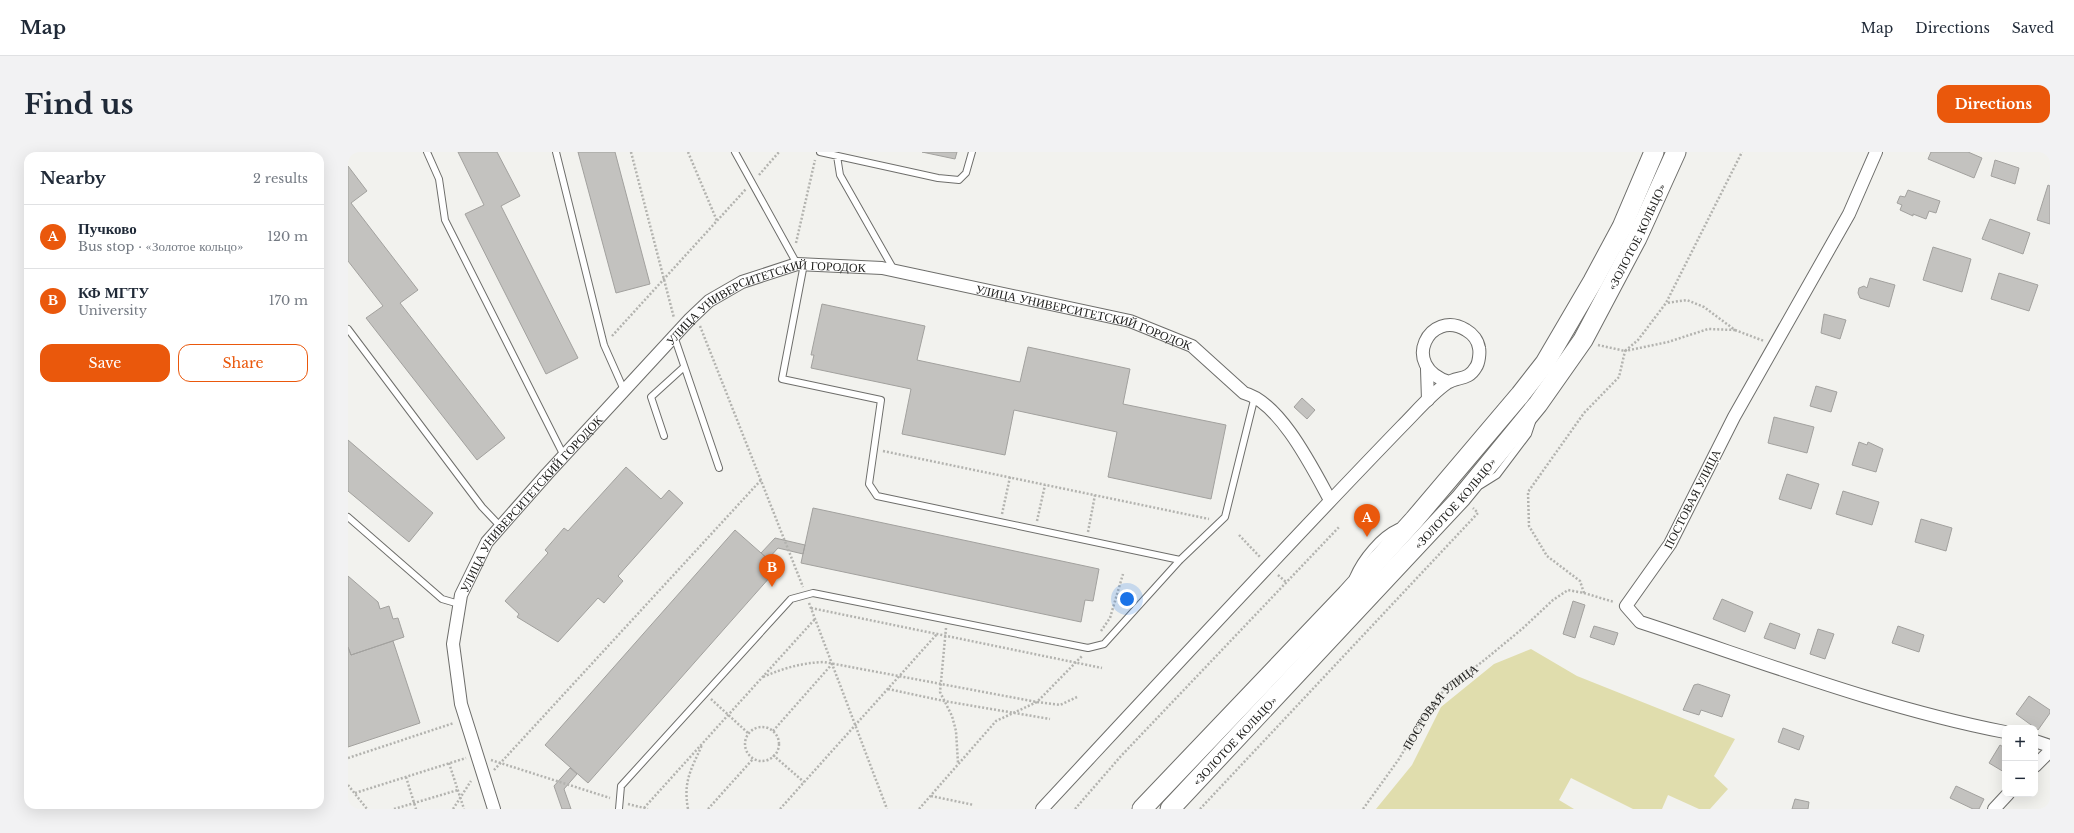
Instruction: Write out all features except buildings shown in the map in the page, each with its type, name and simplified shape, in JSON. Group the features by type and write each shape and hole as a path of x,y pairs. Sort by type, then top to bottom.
{"highway":[{"name":"«ЗОЛОТОЕ КОЛЬЦО»","path":"1142,809 1347,594 1414,520 1520,395 1545,363 1593,281 1622,227 1654,152"},
{"name":"«ЗОЛОТОЕ КОЛЬЦО»","path":"1170,809 1465,501 1538,404 1583,340 1637,238 1676,152"}],"street":[{"name":"ПОСТОВАЯ УЛИЦА","path":"1626,606 1670,544 1734,416 1849,214 1876,152"},
{"name":"УЛИЦА УНИВЕРСИТЕТСКИЙ ГОРОДОК","path":"494,809 460,704 453,644 460,594 487,542 624,390 709,301 742,282 798,261 894,271 1130,321 1192,346 1244,393 1255,396 1276,415 1295,439 1330,500"},
{"path":"1042,809 1330,500 1428,400 1449,382 1466,378 1477,366 1480,349 1473,334 1458,325 1441,326 1428,336 1422,352 1426,368 1428,400"},
{"path":"1426,368 1436,378 1449,382"},
{"path":"1626,606 1640,622 1837,687 1959,723 2002,731"},
{"path":"2038,742 2050,746"},
{"path":"2038,763 2050,751"},
{"path":"1994,809 2005,797"}],"lane":[{"path":"427,152 439,179 445,220 564,456"},
{"path":"556,152 604,345 624,390"},
{"path":"735,152 798,261 782,379 881,400 868,484 877,496 1180,560"},
{"path":"820,152 938,178 959,180 966,173 972,152"},
{"path":"837,156 840,175 894,271"},
{"path":"348,330 482,507 501,527"},
{"path":"676,334 684,367 719,468"},
{"path":"664,436 652,397 684,367"},
{"path":"619,809 621,786 791,599 813,593 1088,648 1104,644 1180,560 1226,517 1255,396"},
{"path":"348,517 442,599 459,604"}],"path":[{"path":"631,152 664,280 676,334"},
{"path":"688,152 717,221"},
{"path":"604,345 779,152"},
{"path":"798,261 816,152"},
{"path":"1584,593 1580,581 1547,556 1529,526 1528,492 1584,413 1619,377 1625,351 1638,340 1666,303 1742,152"},
{"path":"1666,303 1687,300 1704,307 1735,330 1774,346"},
{"path":"695,314 833,663 887,809"},
{"path":"1598,346 1625,351 1668,342 1708,329 1735,330"},
{"path":"880,458 882,450 1222,521"},
{"path":"1001,515 1010,477"},
{"path":"484,780 761,480"},
{"path":"1037,522 1045,484"},
{"path":"1088,533 1095,495"},
{"path":"1200,809 1478,513 1465,501"},
{"path":"994,513 1008,516"},
{"path":"1030,521 1044,524"},
{"path":"1074,809 1121,756 1340,526"},
{"path":"1080,532 1095,535"},
{"path":"919,809 958,762 996,721 1012,712 1037,702 1077,663 1110,618 1123,574"},
{"name":"ПОСТОВАЯ УЛИЦА","path":"1363,809 1399,759 1426,713 1445,689 1482,662 1522,629 1553,600 1568,590 1584,593 1626,606"},
{"path":"811,608 1102,668"},
{"path":"355,793 476,755 646,809 728,715 815,619"},
{"path":"946,620 940,692 952,716 956,731 958,762"},
{"path":"780,809 937,634"},
{"path":"763,676 788,666 804,662 833,663 1037,702 1060,705 1077,697"},
{"path":"773,731 833,663"},
{"path":"888,689 944,701 1050,719"},
{"path":"705,693 748,733"},
{"path":"348,758 465,719"},
{"path":"762,726 773,731 776,732 780,748 770,760 753,758 744,748 748,733 762,726"},
{"path":"688,809 686,781 704,742"},
{"path":"773,755 804,782"},
{"path":"708,809 753,758"},
{"path":"449,764 464,809"},
{"path":"453,809 480,768"},
{"path":"406,777 416,809"},
{"path":"348,786 367,809"},
{"path":"394,809 458,790"},
{"path":"931,796 974,805"},
{"path":"632,805 634,809"}],"shaded area":[{"path":"1531,649 1577,676 1735,739 1714,776 1728,789 1710,809 1699,809 1668,795 1662,809 1633,809 1571,778 1559,800 1574,809 1376,809 1412,765 1441,707 1494,664"}],"place":[{"name":"Пучково","path":"1367,537"},
{"name":"КФ МГТУ","path":"772,587"}]}
